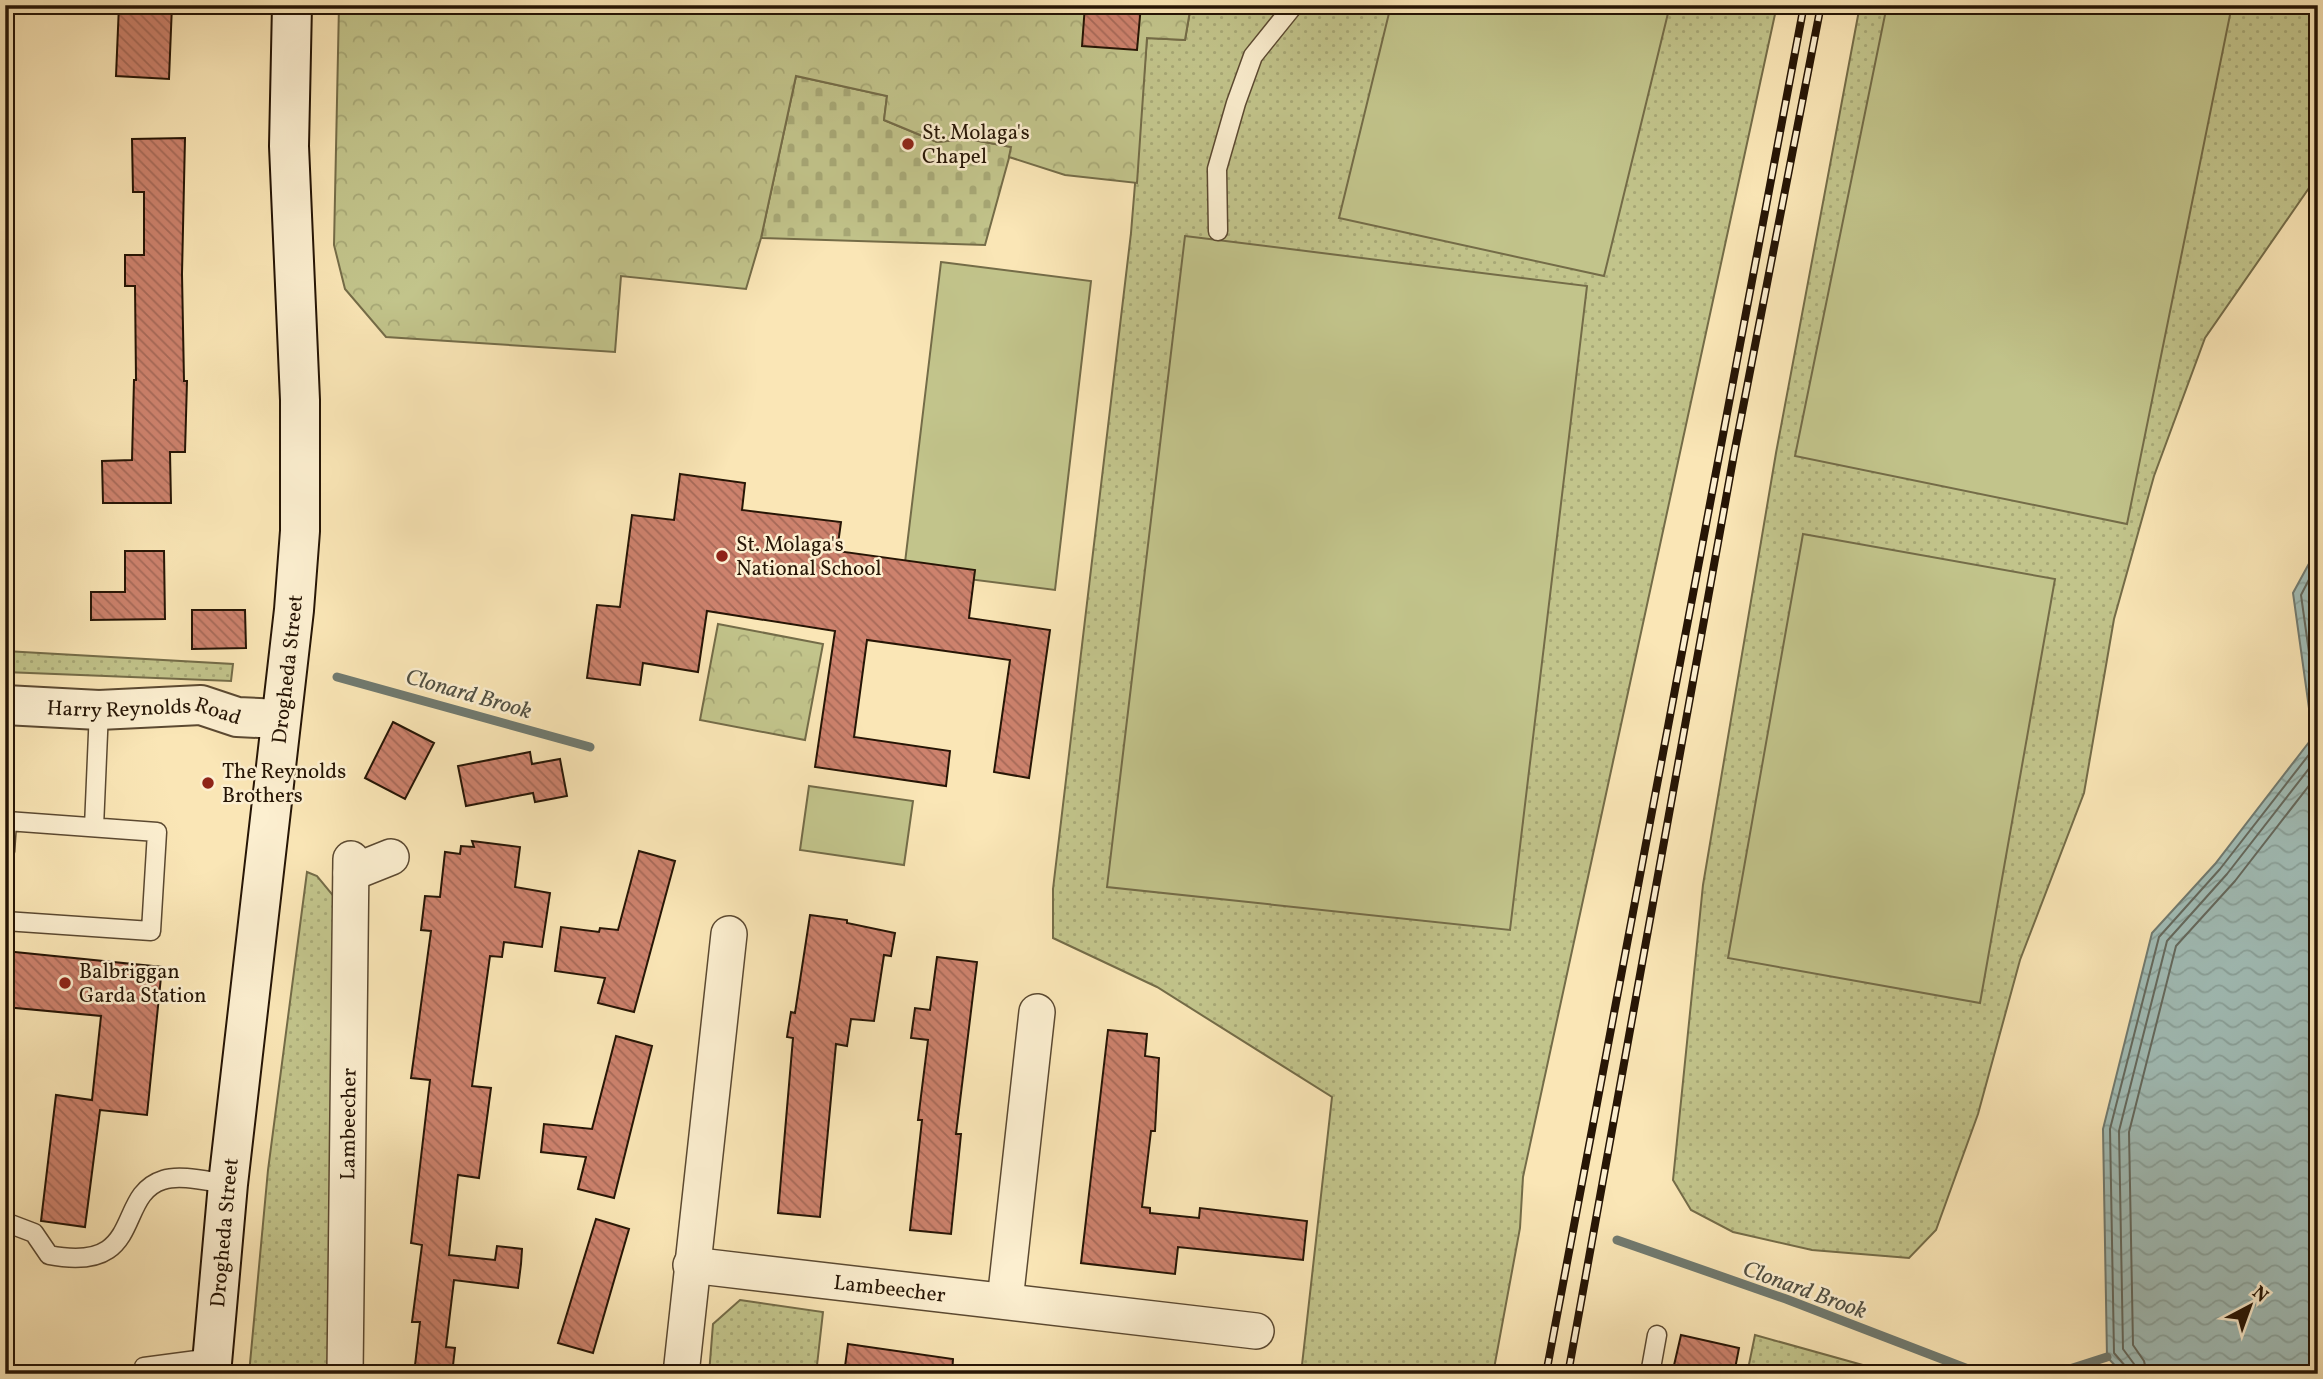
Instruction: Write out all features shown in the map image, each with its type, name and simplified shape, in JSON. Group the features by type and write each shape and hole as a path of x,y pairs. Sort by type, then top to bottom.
{"main road":[{"name":"Drogheda Street","path":"212,1366 229,1184 300,531 300,371 289,145 292,5"},
{"name":"Harry Reynolds Road","path":"5,705 99,710 201,705 237,717 281,719"}],"street":[{"name":"Lambeecher","path":"345,1374 351,866 391,857"},
{"path":"681,1374 729,934"},
{"path":"1005,1301 1037,1012"},
{"name":"Lambeecher","path":"691,1265 1256,1331"}],"lane":[{"path":"1218,231 1217,169 1236,103 1253,56 1294,5"},
{"path":"94,827 99,710"},
{"path":"5,851 7,821 158,832 151,931 5,921"},
{"path":"5,1222 34,1233 49,1255 86,1259 103,1252 121,1237 139,1200 156,1183 170,1179 229,1184"},
{"path":"1650,1374 1657,1335"},
{"path":"143,1374 144,1367 212,1366"}],"green space":[{"path":"339,5 1191,5 1185,40 1147,38 1137,183 1065,175 1009,157 1011,147 968,139 937,142 884,120 887,96 796,76 761,238 746,289 621,276 615,352 386,337 345,289 334,245"},
{"path":"1191,5 1777,5 1523,1177 1520,1228 1493,1374 1301,1374 1332,1097 1157,987 1053,938 1053,889 1131,233 1147,38 1185,40"},
{"path":"1391,5 1670,5 1604,276 1339,218"},
{"path":"1860,5 2318,5 2318,175 2205,338 2154,476 2114,619 2084,793 2020,960 1978,1114 1936,1230 1909,1258 1812,1250 1733,1232 1691,1210 1673,1180 1703,885 1776,453"},
{"path":"1887,5 2232,5 2127,524 1795,456"},
{"path":"796,76 887,96 884,120 937,142 968,139 1012,147 985,245 761,238"},
{"path":"1185,236 1587,286 1510,930 1107,887"},
{"path":"941,262 1091,281 1055,590 904,571"},
{"path":"1803,534 2055,579 1980,1003 1728,958"},
{"path":"718,624 823,644 805,740 700,720"},
{"path":"5,651 233,664 231,681 5,672"},
{"path":"809,786 913,801 904,865 800,850"},
{"path":"307,872 317,876 336,899 332,1374 249,1374 268,1170"},
{"path":"740,1300 823,1312 816,1374 709,1374 713,1324"},
{"path":"1755,1335 1895,1374 1747,1374"}],"water":[{"path":"2318,547 2318,1374 2123,1374 2107,1357 2103,1129 2152,933 2215,864 2313,737 2293,593"}],"building":[{"path":"119,5 172,5 169,79 116,76"},
{"path":"1085,5 1141,5 1137,50 1082,46"},
{"path":"185,138 182,274 184,381 187,381 185,452 170,452 171,503 103,503 102,461 132,460 136,380 135,286 125,286 125,255 144,255 144,192 133,192 132,139"},
{"path":"680,474 745,483 742,510 841,522 837,551 975,570 969,618 1050,630 1029,778 994,772 1010,660 867,640 854,737 950,751 946,786 815,767 835,631 707,611 698,672 643,663 640,685 587,678 597,605 620,607 632,515 674,520"},
{"path":"125,551 164,551 165,619 91,620 91,592 125,592"},
{"path":"192,610 245,610 246,648 192,649"},
{"path":"393,722 434,743 405,799 365,778"},
{"path":"530,752 532,764 560,759 567,796 535,802 533,793 466,806 458,766"},
{"path":"472,841 520,847 515,887 550,893 542,947 504,942 502,957 490,956 472,1086 491,1088 479,1178 458,1175 449,1255 495,1260 497,1246 522,1249 521,1264 518,1288 454,1280 446,1347 455,1348 452,1374 414,1374 420,1322 412,1322 422,1245 411,1243 430,1080 411,1078 431,931 421,930 425,896 440,897 445,852 460,854 461,846 474,847"},
{"path":"639,851 675,861 634,1012 598,1003 605,978 555,971 561,927 599,932 600,928 618,930"},
{"path":"810,915 847,920 847,923 895,933 891,956 884,955 874,1021 851,1019 847,1046 836,1044 820,1217 778,1213 793,1038 787,1037 791,1012 795,1013"},
{"path":"5,951 162,967 147,1115 100,1110 85,1227 41,1221 56,1095 92,1100 101,1016 5,1007"},
{"path":"937,957 977,962 956,1134 961,1134 951,1234 910,1230 922,1120 918,1120 928,1040 911,1038 915,1008 930,1010"},
{"path":"1108,1030 1147,1034 1145,1056 1159,1058 1155,1131 1151,1131 1142,1207 1150,1208 1150,1213 1199,1218 1200,1208 1307,1221 1303,1260 1178,1247 1175,1274 1081,1263"},
{"path":"616,1036 652,1046 614,1198 578,1189 586,1157 541,1152 544,1124 592,1129"},
{"path":"596,1219 629,1229 593,1353 558,1343"},
{"path":"1681,1335 1739,1348 1734,1374 1672,1374"},
{"path":"848,1344 953,1359 952,1374 844,1374"}],"waterway":[{"name":"Clonard Brook","path":"337,677 590,747"},
{"name":"Clonard Brook","path":"1617,1240 1786,1299 1981,1374"},
{"name":"Clonard Brook","path":"2054,1374 2107,1357"}],"railway":[{"path":"1546,1374 1804,5"},
{"path":"1568,1374 1734,454 1821,5"}],"place":[{"name":"St. Molaga's Chapel","path":"908,144"},
{"name":"St. Molaga's National School","path":"722,556"},
{"name":"The Reynolds Brothers","path":"208,783"},
{"name":"Balbriggan Garda Station","path":"65,983"}]}
